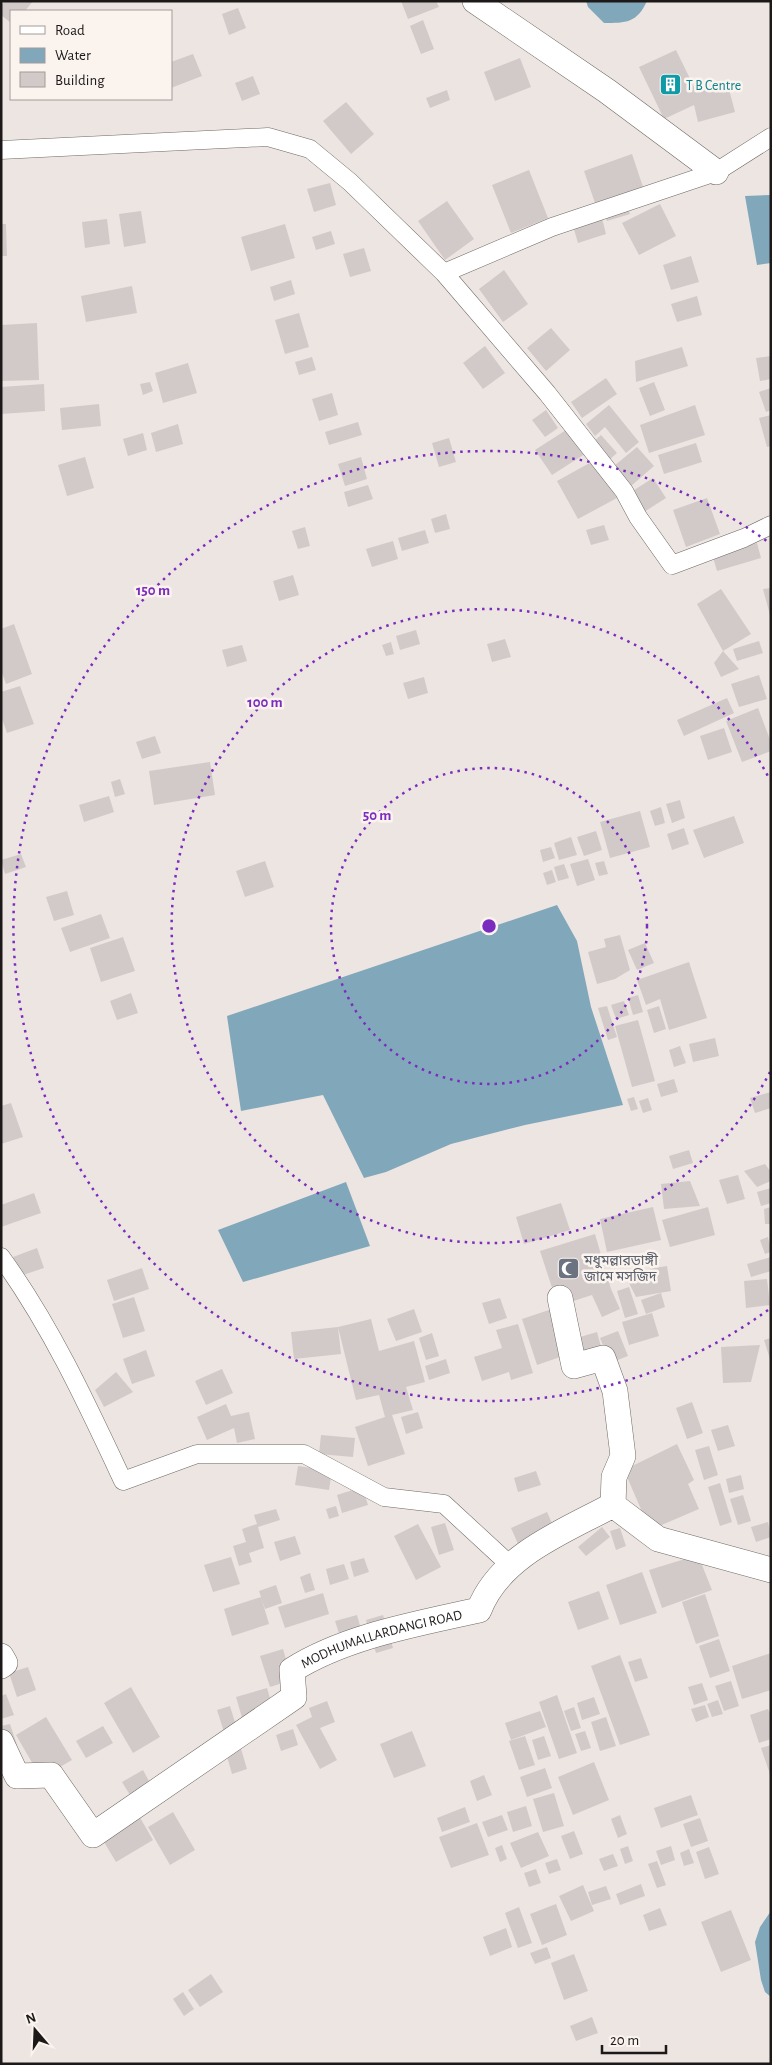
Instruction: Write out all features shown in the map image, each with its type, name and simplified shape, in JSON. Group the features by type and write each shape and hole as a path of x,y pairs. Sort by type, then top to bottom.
{"street":[{"path":"475,1 607,91 716,172"},
{"path":"1,150 268,137 310,148 350,182 444,273 547,393 624,491 638,517 672,565 744,538 771,525"},
{"path":"444,273 552,227 716,172 771,138"},
{"path":"1,1258 16,1277 76,1381 123,1481 197,1454 304,1454 384,1497 444,1504 510,1566"},
{"path":"560,1298 574,1366 603,1358 615,1391 623,1456 614,1477 613,1505 658,1539 771,1570"},
{"name":"MODHUMALLARDANGI ROAD","path":"1,1742 17,1776 51,1775 93,1835 294,1697 292,1670 314,1657 393,1630 479,1610 486,1593 510,1566 525,1554 613,1505"},
{"path":"1,1656 5,1663 1,1666"}],"water":[{"path":"586,1 647,1 635,18 619,23 604,23 588,7"},
{"path":"771,195 771,263 757,265 745,196"},
{"path":"557,905 577,941 591,1007 623,1105 525,1125 451,1144 386,1172 364,1178 323,1095 241,1111 227,1016"},
{"path":"346,1182 370,1246 243,1282 218,1230"},
{"path":"771,1911 771,1997 765,1992 761,1980 755,1942 760,1927"}],"building":[{"path":"5,1 33,1 26,10 10,10 10,22 1,15 1,6"},
{"path":"401,1 436,1 439,7 408,19"},
{"path":"238,8 246,28 229,35 222,14"},
{"path":"423,20 434,49 421,54 410,26"},
{"name":"T B Centre","path":"676,50 696,91 727,82 735,112 698,122 694,105 664,119 639,67"},
{"path":"193,54 202,76 172,88 172,62"},
{"path":"520,58 531,87 495,101 484,72"},
{"path":"253,76 260,94 242,101 235,83"},
{"path":"447,90 450,100 430,108 426,98"},
{"path":"346,102 374,134 351,154 323,121"},
{"path":"632,154 644,190 596,206 584,171"},
{"path":"529,170 548,218 511,233 492,185"},
{"path":"330,183 336,205 314,212 307,189"},
{"path":"447,201 474,239 445,260 418,221"},
{"path":"660,204 676,236 639,255 622,223"},
{"path":"628,209 630,214 607,221 605,216"},
{"path":"141,211 146,243 124,247 119,214"},
{"path":"602,218 606,234 578,243 573,226"},
{"path":"107,219 110,244 85,248 82,222"},
{"path":"1,224 6,224 7,256 1,256"},
{"path":"285,224 295,258 251,271 241,237"},
{"path":"331,231 335,244 316,250 312,237"},
{"path":"364,248 371,271 350,277 343,254"},
{"path":"691,256 699,282 671,290 663,265"},
{"path":"504,270 528,304 503,322 479,289"},
{"path":"291,280 295,294 274,301 270,287"},
{"path":"132,286 137,313 86,322 81,296"},
{"path":"697,296 702,315 677,322 671,304"},
{"path":"299,313 309,347 285,354 275,320"},
{"path":"37,323 39,380 1,381 1,325"},
{"path":"551,328 570,350 546,371 527,348"},
{"path":"485,346 505,373 483,389 463,363"},
{"path":"682,347 688,366 636,382 635,361"},
{"path":"771,356 771,379 760,381 756,358"},
{"path":"312,357 316,370 299,375 295,362"},
{"path":"188,363 197,393 163,403 155,373"},
{"path":"606,378 617,394 582,418 571,402"},
{"path":"150,382 153,391 143,395 140,384"},
{"path":"654,382 665,410 650,416 639,388"},
{"path":"44,384 45,411 1,414 1,387"},
{"path":"771,388 771,410 766,412 759,392"},
{"path":"332,393 338,415 319,421 312,399"},
{"path":"99,404 101,426 62,430 60,408"},
{"path":"609,405 639,442 626,453 605,427 595,436 586,424"},
{"path":"695,405 705,435 649,453 640,425"},
{"path":"546,410 558,428 545,437 532,420"},
{"path":"771,415 771,446 767,447 759,418"},
{"path":"358,422 362,435 329,445 325,432"},
{"path":"178,424 183,444 156,452 151,433"},
{"path":"566,430 588,452 552,475 535,450"},
{"path":"143,433 147,450 128,456 123,439"},
{"path":"601,435 617,453 609,460 593,442"},
{"path":"449,438 456,462 439,467 432,443"},
{"path":"696,443 702,462 664,474 658,455"},
{"path":"637,447 654,466 631,486 614,466"},
{"path":"85,457 94,488 67,496 58,465"},
{"path":"361,457 367,479 345,486 338,464"},
{"path":"595,460 617,498 578,519 557,481"},
{"path":"653,478 666,498 644,512 631,492"},
{"path":"368,485 373,499 348,507 344,492"},
{"path":"707,498 720,534 686,547 673,510"},
{"path":"446,514 450,529 435,533 431,519"},
{"path":"604,525 609,540 591,545 586,530"},
{"path":"305,527 310,546 298,549 292,531"},
{"path":"425,530 429,543 402,551 398,538"},
{"path":"393,541 398,559 372,567 366,549"},
{"path":"757,543 761,558 717,571 713,557"},
{"path":"293,575 299,595 279,601 273,581"},
{"path":"771,588 771,615 770,615 763,589"},
{"path":"721,589 751,634 723,651 697,604"},
{"path":"14,624 32,674 6,684 1,670 1,629"},
{"path":"416,630 420,644 400,650 396,636"},
{"path":"505,639 511,657 492,662 487,644"},
{"path":"759,641 763,653 737,661 733,649"},
{"path":"391,642 394,654 386,656 382,645"},
{"path":"242,645 247,661 227,667 222,650"},
{"path":"723,651 739,669 721,677 714,663"},
{"path":"759,675 767,699 739,707 731,684"},
{"path":"424,677 428,693 408,699 403,683"},
{"path":"20,686 34,724 7,733 1,716 1,692"},
{"path":"727,698 734,713 684,736 677,720"},
{"path":"758,708 771,742 771,751 742,762 726,721"},
{"path":"724,728 732,752 708,760 700,736"},
{"path":"155,736 161,753 142,759 136,742"},
{"path":"210,762 215,795 154,805 149,771"},
{"path":"120,779 125,794 115,797 111,782"},
{"path":"109,796 114,812 84,822 79,805"},
{"path":"680,800 685,818 672,823 666,804"},
{"path":"661,807 665,823 655,826 650,811"},
{"path":"640,811 650,847 610,858 600,822"},
{"path":"734,816 744,843 704,858 693,830"},
{"path":"684,828 689,844 672,850 667,834"},
{"path":"596,831 602,850 584,856 577,837"},
{"path":"571,837 577,855 559,860 554,843"},
{"path":"551,847 555,858 543,862 540,850"},
{"path":"21,854 26,867 5,874 1,860"},
{"path":"588,859 595,880 577,886 570,864"},
{"path":"265,861 274,887 245,897 236,871"},
{"path":"604,861 608,874 599,876 595,863"},
{"path":"564,864 569,878 558,881 554,867"},
{"path":"552,870 556,882 547,885 543,873"},
{"path":"67,891 74,915 54,921 46,897"},
{"path":"101,914 110,938 70,952 61,928"},
{"path":"620,935 630,970 615,979 597,984 588,952 606,947 604,939"},
{"path":"123,937 135,971 101,982 90,948"},
{"path":"645,943 654,963 637,970 628,950"},
{"path":"689,962 707,1018 669,1030 660,999 646,1005 637,980"},
{"path":"131,993 138,1013 117,1020 110,1001"},
{"path":"638,995 643,1012 633,1015 628,998"},
{"path":"624,1001 629,1015 616,1019 611,1005"},
{"path":"607,1006 617,1037 608,1040 598,1008"},
{"path":"659,1006 666,1029 654,1033 647,1010"},
{"path":"638,1020 655,1081 632,1087 615,1026"},
{"path":"715,1038 719,1056 693,1062 689,1044"},
{"path":"680,1046 686,1063 674,1067 669,1050"},
{"path":"674,1079 678,1092 661,1097 657,1084"},
{"path":"771,1092 771,1108 755,1113 750,1098"},
{"path":"634,1097 638,1109 631,1111 627,1099"},
{"path":"648,1098 652,1110 643,1113 639,1101"},
{"path":"11,1103 23,1137 1,1144 1,1106"},
{"path":"689,1150 693,1163 673,1169 669,1156"},
{"path":"765,1164 771,1172 771,1181 757,1187 744,1171"},
{"path":"738,1175 745,1199 727,1204 719,1180"},
{"path":"690,1181 700,1206 664,1209 661,1184"},
{"path":"771,1188 771,1203 761,1206 757,1192"},
{"path":"34,1193 41,1213 1,1227 1,1205"},
{"path":"561,1203 570,1230 524,1244 516,1217"},
{"path":"653,1207 661,1240 607,1252 600,1219"},
{"path":"708,1207 715,1235 670,1247 662,1220"},
{"path":"771,1207 771,1224 765,1224 764,1209"},
{"path":"595,1234 611,1289 620,1309 602,1317 592,1295 558,1306 540,1251"},
{"path":"768,1237 771,1252 765,1254 760,1240"},
{"path":"37,1248 44,1268 20,1276 13,1257"},
{"path":"771,1257 771,1271 751,1277 747,1264"},
{"path":"667,1266 671,1291 636,1297 624,1273"},
{"path":"142,1268 149,1289 114,1301 107,1280"},
{"path":"767,1279 770,1305 746,1308 744,1281"},
{"path":"629,1287 638,1314 625,1318 617,1291"},
{"path":"661,1293 665,1307 646,1314 641,1300"},
{"path":"134,1297 145,1331 123,1338 112,1304"},
{"path":"500,1298 507,1318 489,1324 482,1303"},
{"path":"555,1308 569,1354 537,1365 522,1319"},
{"path":"414,1309 422,1332 396,1341 387,1319"},
{"path":"652,1313 659,1336 629,1345 622,1322"},
{"path":"371,1319 379,1351 414,1341 425,1382 406,1387 413,1410 392,1415 405,1454 368,1466 355,1427 385,1417 379,1395 356,1400 338,1327"},
{"path":"518,1324 533,1373 511,1380 509,1372 482,1381 474,1357 502,1348 496,1330"},
{"path":"338,1327 341,1354 294,1359 291,1332"},
{"path":"618,1331 628,1356 610,1363 600,1338"},
{"path":"597,1332 603,1354 577,1362 570,1340"},
{"path":"432,1333 439,1356 426,1360 419,1338"},
{"path":"771,1338 771,1359 770,1359 764,1340"},
{"path":"760,1345 751,1382 723,1383 721,1347"},
{"path":"146,1350 155,1376 132,1384 123,1359"},
{"path":"446,1359 450,1373 429,1380 425,1366"},
{"path":"222,1369 233,1393 206,1405 195,1381"},
{"path":"116,1372 133,1392 104,1407 95,1390"},
{"path":"692,1402 703,1433 687,1439 676,1408"},
{"path":"226,1404 231,1416 249,1412 255,1439 237,1443 234,1428 207,1440 197,1417"},
{"path":"418,1412 423,1428 406,1434 401,1417"},
{"path":"728,1425 735,1446 718,1451 711,1430"},
{"path":"321,1435 355,1438 353,1457 319,1454"},
{"path":"677,1444 694,1480 688,1484 699,1509 650,1530 624,1470"},
{"path":"709,1446 718,1475 704,1480 695,1450"},
{"path":"298,1466 332,1471 329,1490 295,1485"},
{"path":"536,1471 541,1485 518,1492 514,1478"},
{"path":"741,1475 744,1489 729,1493 726,1479"},
{"path":"720,1483 732,1522 720,1526 708,1487"},
{"path":"362,1487 368,1505 342,1513 337,1495"},
{"path":"743,1495 751,1521 738,1525 730,1499"},
{"path":"336,1506 339,1516 329,1519 326,1509"},
{"path":"276,1509 280,1520 258,1527 264,1548 249,1553 252,1562 239,1566 233,1546 246,1542 242,1529 257,1524 254,1515"},
{"path":"547,1512 555,1530 519,1546 511,1528"},
{"path":"768,1522 771,1537 756,1542 751,1527"},
{"path":"445,1523 454,1550 439,1555 431,1527"},
{"path":"418,1524 441,1567 416,1580 394,1536"},
{"path":"602,1527 610,1537 586,1556 578,1547"},
{"path":"620,1528 626,1546 616,1550 610,1531"},
{"path":"295,1536 301,1554 280,1561 274,1542"},
{"path":"698,1555 712,1590 662,1608 649,1570"},
{"path":"231,1557 240,1584 213,1592 204,1565"},
{"path":"364,1558 369,1572 354,1577 350,1562"},
{"path":"344,1564 349,1579 330,1585 326,1569"},
{"path":"642,1572 657,1613 620,1625 606,1585"},
{"path":"310,1573 315,1590 305,1593 300,1577"},
{"path":"276,1585 282,1603 265,1609 259,1591"},
{"path":"599,1591 609,1619 578,1630 568,1602"},
{"path":"323,1593 329,1614 285,1628 278,1607"},
{"path":"705,1594 719,1636 696,1644 682,1602"},
{"path":"261,1597 269,1624 232,1636 224,1609"},
{"path":"357,1615 364,1640 343,1646 335,1621"},
{"path":"383,1615 393,1648 376,1653 366,1620"},
{"path":"719,1639 730,1671 710,1678 699,1646"},
{"path":"283,1649 292,1680 270,1687 260,1656"},
{"path":"771,1653 771,1690 742,1699 732,1666"},
{"path":"620,1655 650,1735 620,1745 591,1666"},
{"path":"641,1658 648,1678 635,1682 628,1662"},
{"path":"28,1667 36,1690 17,1697 9,1673"},
{"path":"731,1681 739,1706 724,1711 715,1686"},
{"path":"702,1683 708,1700 694,1705 688,1687"},
{"path":"131,1687 160,1737 133,1753 104,1703"},
{"path":"267,1688 274,1712 243,1721 236,1697"},
{"path":"6,1694 14,1715 1,1719 1,1696"},
{"path":"557,1695 577,1753 559,1759 539,1702"},
{"path":"594,1697 600,1714 582,1720 577,1703"},
{"path":"718,1700 723,1714 712,1717 707,1704"},
{"path":"327,1701 335,1722 320,1728 337,1760 320,1769 296,1725 312,1717 309,1708"},
{"path":"705,1705 709,1717 696,1722 691,1709"},
{"path":"230,1706 237,1729 224,1732 217,1710"},
{"path":"574,1707 581,1728 571,1731 564,1711"},
{"path":"768,1709 771,1715 771,1739 759,1743 750,1715"},
{"path":"540,1711 546,1727 511,1740 505,1723"},
{"path":"46,1717 72,1760 41,1778 16,1735"},
{"path":"606,1717 616,1746 600,1751 591,1722"},
{"path":"10,1724 17,1745 1,1749 1,1726"},
{"path":"103,1726 113,1743 86,1758 76,1741"},
{"path":"293,1729 298,1745 281,1751 276,1735"},
{"path":"412,1731 426,1766 394,1778 380,1744"},
{"path":"585,1731 591,1748 581,1751 575,1734"},
{"path":"525,1736 535,1765 519,1770 509,1741"},
{"path":"544,1736 551,1756 538,1760 532,1740"},
{"path":"771,1745 771,1774 770,1774 761,1748"},
{"path":"241,1749 247,1769 232,1774 226,1753"},
{"path":"594,1762 609,1800 573,1815 558,1777"},
{"path":"545,1768 552,1788 527,1797 520,1777"},
{"path":"143,1770 156,1794 136,1805 122,1782"},
{"path":"484,1775 492,1795 477,1801 470,1781"},
{"path":"554,1793 564,1826 543,1832 533,1799"},
{"path":"691,1795 698,1815 661,1828 654,1808"},
{"path":"526,1806 532,1826 513,1832 507,1812"},
{"path":"465,1807 470,1822 442,1832 437,1818"},
{"path":"135,1809 153,1840 116,1862 98,1832"},
{"path":"173,1812 195,1850 170,1865 148,1827"},
{"path":"502,1815 508,1830 488,1837 482,1822"},
{"path":"620,1815 627,1834 618,1838 611,1819"},
{"path":"700,1818 708,1841 691,1847 683,1824"},
{"path":"477,1823 489,1855 451,1868 439,1837"},
{"path":"574,1831 583,1854 570,1859 561,1836"},
{"path":"538,1832 549,1856 521,1868 510,1843"},
{"path":"502,1845 507,1859 500,1862 495,1848"},
{"path":"628,1846 633,1861 625,1864 620,1849"},
{"path":"671,1846 675,1860 661,1865 656,1851"},
{"path":"709,1847 719,1874 705,1879 696,1852"},
{"path":"689,1849 694,1863 684,1866 680,1853"},
{"path":"613,1854 618,1866 604,1871 599,1859"},
{"path":"557,1859 561,1870 549,1874 545,1863"},
{"path":"657,1861 666,1885 657,1888 648,1864"},
{"path":"536,1869 541,1883 529,1887 524,1873"},
{"path":"641,1884 645,1896 620,1905 616,1894"},
{"path":"583,1885 594,1911 571,1921 559,1896"},
{"path":"606,1886 611,1899 592,1905 588,1892"},
{"path":"556,1904 567,1935 542,1945 530,1914"},
{"path":"519,1907 532,1943 518,1948 505,1913"},
{"path":"660,1908 667,1925 649,1931 643,1915"},
{"path":"731,1910 751,1960 721,1972 701,1922"},
{"path":"506,1928 512,1947 490,1956 483,1937"},
{"path":"547,1947 551,1958 535,1964 530,1953"},
{"path":"574,1954 588,1991 564,2000 551,1963"},
{"path":"211,1974 223,1992 200,2007 188,1990"},
{"path":"183,1992 194,2009 184,2016 173,1999"},
{"path":"592,2017 598,2033 576,2041 570,2026"}],"place":[{"name":"T B Centre","path":"670,85"},
{"name":"মধুমল্লারডাঙ্গী জামে মসজিদ","path":"568,1268"}]}
